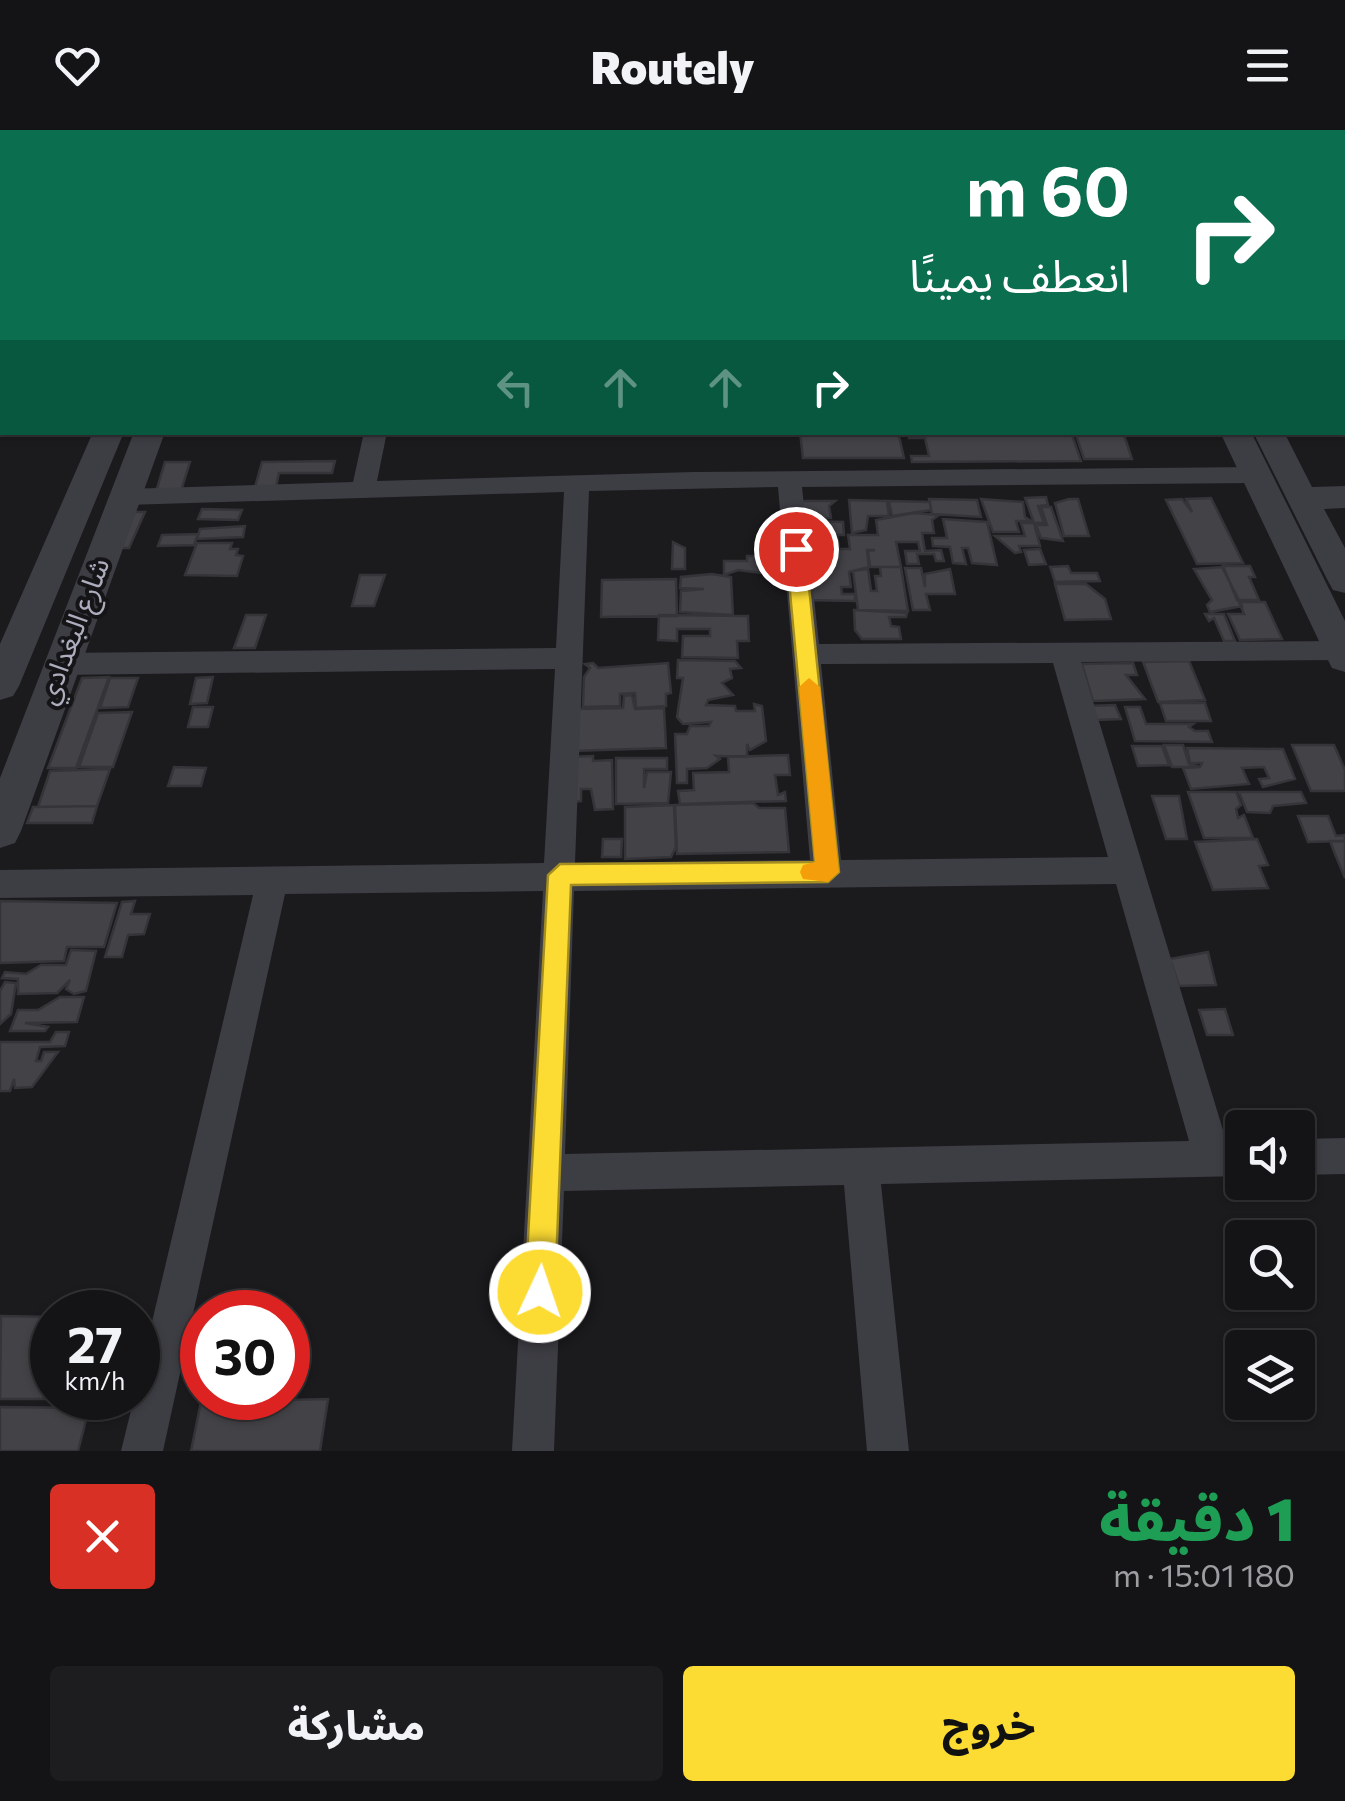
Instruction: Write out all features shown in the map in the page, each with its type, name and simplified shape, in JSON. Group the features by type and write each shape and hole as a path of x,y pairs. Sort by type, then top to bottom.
{"street":[{"name":"شارع البغدادي","path":"0,686 108,435"},
{"name":"شارع البغدادي","path":"0,830 59,664 149,435"},
{"path":"364,490 375,435"},
{"path":"806,654 1343,654 1236,435"},
{"path":"1270,435 1302,498 1333,533 1345,581"},
{"path":"125,498 789,479 1255,474"},
{"path":"789,479 828,872"},
{"path":"533,1451 578,484"},
{"path":"1302,498 1345,497"},
{"path":"1064,652 1126,870 1225,1150"},
{"path":"59,664 570,658"},
{"path":"0,884 1126,870"},
{"path":"142,1451 273,879"},
{"path":"1315,1157 1345,1156"},
{"path":"546,1172 1225,1159"},
{"path":"861,1166 888,1451"}],"building":[{"path":"800,435 899,435 904,458 803,458"},
{"path":"908,435 1072,435 1081,461 912,462 911,456 929,456 925,438"},
{"path":"1076,435 1124,435 1132,459 1084,459"},
{"path":"335,461 332,473 279,473 276,487 255,487 262,462"},
{"path":"165,462 190,462 180,494 155,495"},
{"path":"1046,497 1048,505 1038,506 1044,523 1034,523 1025,498"},
{"path":"1211,498 1243,563 1197,564 1166,500 1182,499 1192,512 1186,499"},
{"path":"929,499 977,500 981,517 932,514"},
{"path":"981,499 1023,502 1025,517 1031,521 1016,521 1019,532 993,532"},
{"path":"1078,499 1089,536 1064,536 1055,503"},
{"path":"849,500 887,501 889,516 868,516 866,530 852,533"},
{"path":"835,501 829,506 831,518 796,519 798,503"},
{"path":"889,501 930,502 931,510 892,516"},
{"path":"1041,507 1051,507 1063,541 1041,538 1036,525 1047,525"},
{"path":"202,509 242,510 238,520 198,519"},
{"path":"134,512 145,512 129,548 118,548"},
{"path":"913,513 939,515 932,520 934,533 922,533 925,551 941,550 944,561 936,561 934,554 917,554 919,564 907,564 905,551 920,551 918,542 896,542 901,567 870,567 868,551 875,550 867,550 869,567 849,572 851,587 841,587 842,594 855,594 855,601 803,600 798,549 850,549 848,535 878,535 876,520"},
{"path":"943,519 987,522 997,565 972,563 968,548 962,548 966,564 953,563 950,547 933,546 932,538 947,538"},
{"path":"811,521 843,522 844,535 812,535"},
{"path":"1021,523 1034,523 1040,546 1019,546 1021,552 1015,553 995,536 1025,536"},
{"path":"245,526 243,537 197,539 200,529"},
{"path":"795,529 810,529 811,536 837,535 839,547 797,547"},
{"path":"198,534 194,545 158,546 162,535"},
{"path":"673,542 685,548 685,569 672,569"},
{"path":"197,543 232,543 230,549 238,549 236,555 243,556 237,576 185,575"},
{"path":"1040,549 1046,564 1029,565 1024,550"},
{"path":"747,556 764,556 770,561 771,574 738,570 724,575 724,561 747,561"},
{"path":"1068,566 1071,573 1097,573 1100,581 1055,582 1050,567"},
{"path":"1223,566 1250,566 1255,577 1249,577 1259,600 1237,600"},
{"path":"880,567 901,567 908,611 858,610 853,571 868,569 871,591 877,591 875,576 881,576"},
{"path":"1222,567 1242,606 1210,612 1207,605 1212,600 1194,569"},
{"path":"905,568 921,568 925,587 925,574 950,569 955,594 926,594 930,610 913,610"},
{"path":"360,575 385,575 374,606 352,606"},
{"path":"681,577 731,577 733,615 680,612 681,591 704,589 680,588"},
{"path":"676,579 677,616 601,617 602,580"},
{"path":"1055,584 1086,584 1105,599 1111,619 1065,620"},
{"path":"1239,602 1265,602 1282,639 1240,640 1228,614 1244,614"},
{"path":"854,610 907,613 906,617 889,617 891,626 899,627 901,639 862,639 855,630"},
{"path":"1205,614 1224,614 1235,641 1224,641 1214,618 1209,621"},
{"path":"246,615 266,615 255,648 234,648"},
{"path":"659,615 748,616 749,641 737,641 738,658 682,657 683,636 710,636 710,629 677,629 677,641 658,640"},
{"path":"678,660 735,661 741,668 730,669 732,678 722,683 733,695 708,700 706,705 735,706 736,711 755,711 754,704 762,706 766,741 750,750 747,744 747,757 716,756 720,759 707,768 687,769 687,783 677,783 675,734 687,734 690,726 709,726 711,722 683,724 677,717 683,678 677,678"},
{"path":"1189,661 1205,700 1158,702 1143,662"},
{"path":"593,663 598,668 668,663 671,693 666,694 666,706 636,708 635,693 620,694 620,706 583,707 584,677 590,668 585,664"},
{"path":"1133,663 1137,675 1126,675 1145,699 1093,701 1082,664"},
{"path":"109,677 76,768 48,768 82,678"},
{"path":"213,677 207,703 190,704 196,678"},
{"path":"110,678 138,678 128,707 100,708"},
{"path":"632,695 635,709 664,708 666,748 571,751 572,709 623,708 624,696"},
{"path":"1160,703 1205,703 1211,721 1166,721"},
{"path":"1115,705 1121,719 1095,720 1089,706"},
{"path":"193,707 213,707 208,727 188,727"},
{"path":"1125,707 1140,707 1146,724 1193,724 1189,727 1195,731 1208,731 1212,742 1135,741"},
{"path":"132,712 113,767 79,767 98,713"},
{"path":"1164,745 1183,745 1189,764 1200,767 1172,767"},
{"path":"1292,745 1334,745 1345,770 1345,791 1311,791"},
{"path":"1132,746 1162,746 1169,765 1138,766"},
{"path":"1187,748 1283,749 1295,779 1263,787 1259,779 1269,778 1264,767 1242,768 1249,784 1191,789 1183,768 1200,767 1202,763 1190,763"},
{"path":"788,755 790,775 775,775 778,795 785,792 786,801 680,804 678,791 694,790 693,773 729,772 728,757"},
{"path":"593,756 593,761 612,760 613,809 595,810 591,789 581,789 581,801 568,802 568,757"},
{"path":"616,758 667,758 667,769 644,769 644,788 647,772 671,772 668,803 616,804"},
{"path":"174,767 206,768 201,786 168,786"},
{"path":"110,769 97,806 38,807 50,771"},
{"path":"1188,792 1236,792 1241,805 1236,809 1238,818 1244,815 1253,838 1204,838"},
{"path":"1239,792 1301,792 1306,803 1273,806 1270,813 1247,812"},
{"path":"1152,796 1179,796 1187,839 1166,839"},
{"path":"753,803 759,808 785,808 789,852 677,854 675,805"},
{"path":"674,805 676,847 671,857 625,859 625,807"},
{"path":"97,806 92,823 27,823 33,807"},
{"path":"1298,816 1328,816 1336,836 1345,835 1345,841 1308,842"},
{"path":"603,839 622,839 621,857 602,857"},
{"path":"1257,839 1268,865 1259,866 1268,888 1213,890 1195,842"},
{"path":"1330,841 1345,841 1345,878 1335,854"},
{"path":"0,901 117,903 104,947 67,947 64,961 0,963"},
{"path":"135,901 131,914 150,914 144,934 128,935 122,957 105,957 122,902"},
{"path":"71,950 96,951 86,991 74,994 66,989 70,980 57,993 18,994 18,979 2,978 5,972 26,974 41,965 66,965"},
{"path":"1208,952 1216,985 1179,986 1170,959"},
{"path":"5,982 16,983 11,1014 0,1024 0,991"},
{"path":"60,997 84,997 77,1022 25,1023 48,1027 45,1031 10,1031 18,1010 38,1010"},
{"path":"1225,1009 1233,1035 1207,1035 1199,1010"},
{"path":"56,1032 69,1032 65,1046 40,1047 36,1061 41,1061 44,1052 58,1052 32,1087 15,1088 14,1079 10,1091 0,1091 0,1042 50,1042"},
{"path":"1,1316 30,1317 30,1399 0,1399"},
{"path":"310,1399 328,1399 320,1451 191,1451 197,1420 310,1420"},
{"path":"0,1407 30,1407 30,1420 86,1420 78,1451 0,1451"}],"slow traffic":[{"path":"809,687 828,872 812,872"}],"route":[{"path":"540,1292 560,875 828,872 796,549"}]}
